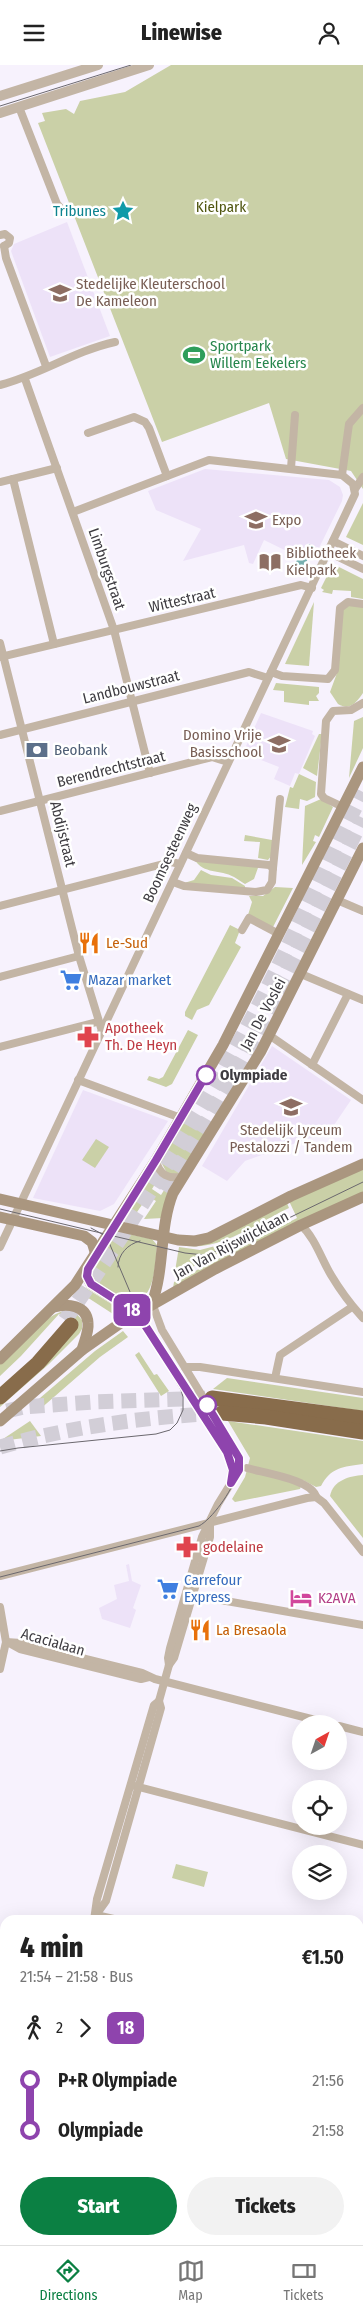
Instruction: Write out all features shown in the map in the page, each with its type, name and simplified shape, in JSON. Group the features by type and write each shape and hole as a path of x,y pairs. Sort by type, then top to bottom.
{"highway":[{"path":"0,1385 68,1323 38,1363 0,1397"},
{"path":"212,1398 363,1418"},
{"path":"222,1413 266,1417 363,1432"}],"main road":[{"name":"Jan De Voslei","path":"115,1225 156,1160 223,1045 363,767"},
{"name":"Jan De Voslei","path":"152,1303 157,1291 169,1202 269,1035 363,848"},
{"name":"Jan Van Rijswijcklaan","path":"0,1199 189,1241 209,1238 286,1198 363,1164"},
{"name":"Jan Van Rijswijcklaan","path":"0,1421 82,1350 152,1303 301,1225 363,1197"},
{"path":"0,1217 88,1238 94,1245 96,1255"},
{"path":"0,1359 75,1285 88,1269 115,1225"},
{"path":"88,1269 87,1276 91,1284 136,1313"},
{"path":"54,1307 69,1305 77,1307 85,1314 88,1326 82,1350"}],"street":[{"path":"0,96 98,65"},
{"path":"0,113 149,65"},
{"path":"19,107 57,204 64,212"},
{"path":"0,235 5,234 10,238 9,243 2,245 46,366"},
{"path":"0,385 25,379 46,366 115,342"},
{"name":"Limburgstraat","path":"25,379 114,630 150,773"},
{"path":"342,475 349,424 363,408"},
{"path":"291,468 295,415"},
{"path":"88,433 134,417 139,419 149,428 167,476"},
{"path":"72,512 209,460 342,475 348,478 355,489 363,477"},
{"path":"0,483 57,468"},
{"path":"12,479 54,644"},
{"name":"Boomsesteenweg","path":"0,1247 356,494 355,489"},
{"path":"333,541 363,556"},
{"path":"328,552 363,569"},
{"name":"Wittestraat","path":"2,657 301,585 312,587"},
{"path":"270,675 328,679 335,670 340,609 348,602 363,604"},
{"name":"Abdijstraat","path":"0,643 79,956 97,1022 102,1031"},
{"name":"Landbouwstraat","path":"0,735 250,672 270,675"},
{"path":"343,807 324,798 321,794 326,721 333,711 351,710 363,703"},
{"name":"Berendrechtstraat","path":"0,811 212,757 228,762"},
{"path":"173,881 184,886 261,891 270,887 280,799"},
{"path":"186,853 197,858 265,863 272,868"},
{"path":"0,905 171,862 180,864"},
{"path":"337,900 363,911"},
{"path":"242,930 249,918 279,934"},
{"path":"0,977 79,956"},
{"path":"301,974 363,1000"},
{"path":"312,1065 348,994"},
{"path":"0,1047 97,1022"},
{"path":"269,1035 363,1100"},
{"path":"78,1080 181,1118"},
{"path":"156,1160 164,1175 173,1178 183,1176"},
{"path":"301,1225 310,1234 331,1276 352,1307 363,1318"},
{"path":"96,1915 106,1901 139,1788 161,1708 159,1701 169,1665 168,1657 189,1595 202,1537 239,1470 237,1453 162,1330 152,1303"},
{"path":"275,1378 280,1355 352,1307"},
{"path":"136,1313 227,1452 233,1470 231,1483"},
{"path":"185,1367 200,1367 363,1392"},
{"path":"247,1468 304,1484 313,1489 316,1497 324,1503 363,1552"},
{"path":"0,1576 307,1497 316,1497"},
{"path":"189,1595 363,1625"},
{"path":"0,1607 6,1642 0,1669"},
{"name":"Acacialaan","path":"6,1642 31,1645 142,1673 164,1682 295,1715"},
{"path":"95,1915 97,1899 154,1705 159,1701"},
{"path":"348,1728 363,1732"},
{"path":"131,1785 363,1845"}],"shaded area":[{"name":"Stedelijke Kleuterschool De Kameleon","path":"67,222 110,336 50,357 11,251 14,244"},
{"name":"Expo","path":"205,469 329,480 340,487 343,495 342,501 319,548 308,543 301,558 264,540 253,564 249,563 244,545 183,561 201,529 156,510 148,491"},
{"path":"309,544 314,547 300,574 289,574 298,558 301,559"},
{"name":"Domino Vrije Basisschool","path":"261,713 313,731 312,734 315,736 299,774 295,773 290,786 274,779 279,767 243,753"},
{"name":"Stedelijk Lyceum Pestalozzi / Tandem","path":"272,1046 351,1100 330,1131 245,1161 227,1181 202,1166"},
{"path":"83,1090 168,1121 114,1204 100,1211 33,1198"},
{"path":"129,1564 132,1581 141,1585 133,1608 136,1610 130,1628 102,1619 99,1608 117,1599 114,1585 129,1581 126,1565"}],"green space":[{"name":"Kielpark","path":"171,65 363,65 363,489 351,471 286,459 269,403 162,442 38,123 45,121 42,113 66,109 74,114 80,101 125,92"},
{"path":"363,503 363,545 346,537"},
{"path":"333,564 363,579 363,599 351,597 351,591 333,590 332,594 322,592 324,590 321,588"},
{"path":"314,602 309,666 285,664"},
{"path":"346,604 363,607 363,693 355,703 346,707 338,704 330,692 337,673 342,608"},
{"path":"276,683 319,687 319,693 316,696 319,701 309,701 309,705 284,702 284,691 273,690"},
{"path":"363,717 363,748 349,778 354,721"},
{"path":"319,734 322,734 317,776 303,768"},
{"path":"299,774 316,782 315,797 307,801 300,799 299,809 285,807 290,787 293,788"},
{"path":"321,799 333,807 319,837 315,835 313,841 316,842 302,865 305,806"},
{"path":"245,835 272,840 272,855 268,860 258,858 260,842 244,841"},
{"path":"194,859 259,865 254,879 245,884 229,875 207,870"},
{"path":"201,870 211,875 232,878 245,886 245,888 184,883 194,880"},
{"path":"275,887 293,888 273,927 248,915 252,902 249,896 263,896"},
{"path":"230,925 240,930 235,943 241,947 209,1005 197,1010 192,1020 185,1016 185,1012"},
{"path":"188,1030 198,1035 172,1084 166,1087 147,1080 149,1076 159,1079 163,1077"},
{"path":"187,1114 210,1128 180,1173 176,1175 167,1173 161,1162"},
{"path":"96,1139 109,1147 95,1168 82,1160"},
{"path":"155,1167 160,1176 152,1189 161,1195 168,1184 164,1181 174,1181 163,1218 144,1219 156,1201 148,1196 135,1215 128,1212"},
{"path":"363,1168 363,1192 173,1288 174,1282 297,1218 289,1201"},
{"path":"287,1203 289,1208 240,1234 213,1244 187,1246"},
{"path":"119,1232 152,1239 157,1245 150,1287 139,1300 129,1300 117,1294 100,1284 93,1275 103,1251 111,1239"},
{"path":"223,1244 226,1249 174,1277 179,1247 200,1250"},
{"path":"81,1285 121,1310 113,1314 76,1290"},
{"path":"69,1310 75,1312 82,1320 82,1329 79,1334 49,1364 0,1407 0,1403 75,1327 59,1314 0,1376 0,1364 41,1323 60,1312"},
{"path":"123,1331 128,1337 100,1357 39,1410 33,1404 95,1351"},
{"path":"139,1352 154,1375 157,1374 169,1391 161,1396 135,1355"},
{"path":"227,1378 363,1398 363,1411 213,1389"},
{"path":"30,1421 41,1436 0,1441"},
{"path":"228,1421 363,1441 363,1464 333,1471 321,1486 316,1487 303,1480 300,1489 235,1502 232,1499 245,1477 250,1458"},
{"path":"363,1475 363,1538 330,1496 338,1483 353,1476"},
{"path":"176,1864 208,1872 204,1887 172,1878"}],"tunnel":[{"path":"65,1320 155,1184 238,1044 363,792"},
{"path":"164,1191 206,1123 249,1047 363,818"},
{"path":"7,1411 23,1407 94,1402 212,1398"},
{"path":"0,1447 83,1428 166,1417 222,1413"}],"tram line":[{"path":"0,106 131,65"},
{"path":"0,1209 185,1253 204,1255 227,1248 363,1182"},
{"path":"0,1577 199,1526 221,1504 237,1473 232,1453 133,1299 108,1240 91,1228"},
{"path":"118,1267 118,1262 125,1250 140,1241"},
{"path":"0,1451 156,1434 170,1430 177,1423 183,1410 181,1390 136,1316"}],"bus line":[{"name":"18","path":"206,1075 88,1269 87,1276 91,1284 136,1313 141,1319 227,1452 233,1470 231,1483 239,1470 239,1458 207,1405"}],"place":[{"name":"Tribunes","path":"123,211"},
{"name":"Stedelijke Kleuterschool De Kameleon","path":"60,293"},
{"name":"Sportpark Willem Eekelers","path":"194,355"},
{"name":"Expo","path":"256,520"},
{"name":"Bibliotheek Kielpark","path":"270,562"},
{"name":"Domino Vrije Basisschool","path":"279,744"},
{"name":"Beobank","path":"37,750"},
{"name":"Le-Sud","path":"89,943"},
{"name":"Mazar market","path":"71,980"},
{"name":"Apotheek Th. De Heyn","path":"88,1037"},
{"name":"Olympiade","path":"206,1075"},
{"name":"Stedelijk Lyceum Pestalozzi / Tandem","path":"291,1107"},
{"name":"godelaine","path":"187,1547"},
{"name":"Carrefour Express","path":"168,1589"},
{"name":"K2AVA","path":"301,1598"},
{"name":"La Bresaola","path":"200,1630"}]}
